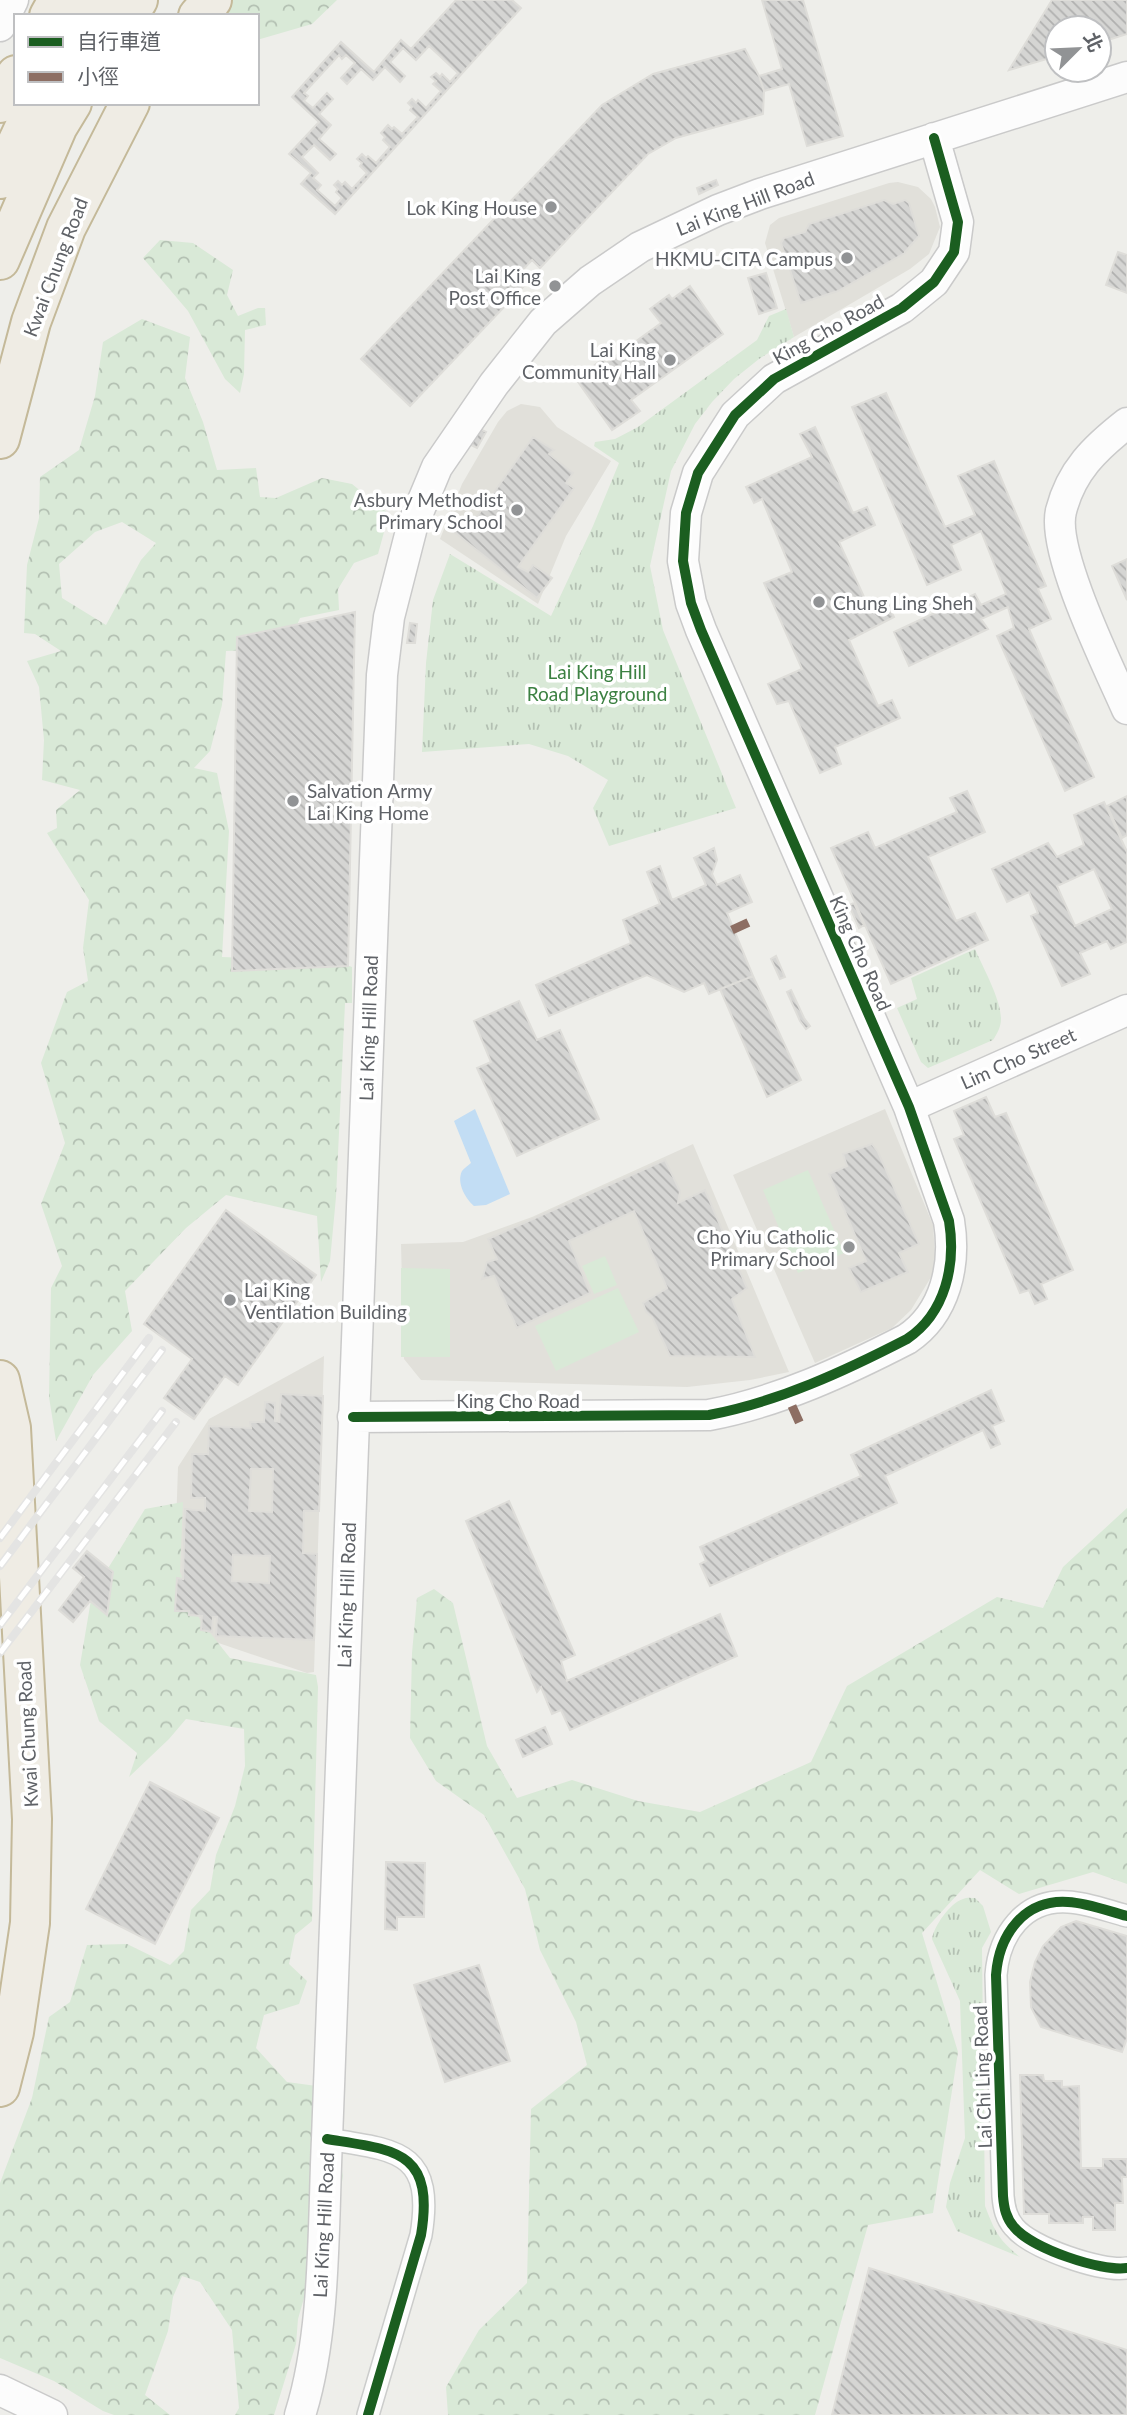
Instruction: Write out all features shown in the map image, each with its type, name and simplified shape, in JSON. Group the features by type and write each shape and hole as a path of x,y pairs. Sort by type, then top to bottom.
{"highway":[{"path":"200,14 212,0"},
{"path":"0,103 14,78"},
{"path":"0,179 35,105"},
{"path":"0,261 58,126 71,105"},
{"path":"0,333 66,203 128,105"},
{"name":"Kwai Chung Road","path":"0,439 31,322 66,228 128,105"},
{"name":"Kwai Chung Road","path":"0,1380 11,1427 32,1819 30,1923 14,2032 0,2087"}],"main road":[{"path":"0,26 13,0"},
{"name":"Lai King Hill Road","path":"300,2415 316,2335 327,2139 382,675 389,617 412,527 436,467 494,384 543,322 590,281 640,247 718,210 760,194 1127,76"},
{"name":"King Cho Road","path":"353,1417 709,1415 755,1404 819,1380 908,1339 918,1332 937,1310 944,1289 952,1240 949,1221 909,1107 701,629 691,603 683,561 686,513 698,473 735,415 774,379 902,308 934,282 954,251 958,222 934,138"},
{"path":"1127,423 1098,446 1073,477 1060,514 1064,554 1090,624 1127,709"},
{"name":"Lim Cho Street","path":"909,1107 1127,1010"},
{"path":"0,2390 48,2413"}],"street":[{"name":"Lai Chi Ling Road","path":"1127,1916 1068,1902 1056,1902 1034,1909 1024,1914 1009,1930 999,1953 996,1975 1003,2196 1007,2217 1020,2234 1041,2247 1105,2268 1127,2268"},
{"path":"327,2139 386,2149 403,2156 420,2179 424,2196 425,2213 421,2235 368,2415"}],"shaded area":[{"name":"HKMU-CITA Campus","path":"898,182 918,187 931,199 935,207 940,227 929,254 910,269 794,337 765,243 770,225 779,218"},
{"name":"Asbury Methodist Primary School","path":"521,404 540,407 557,427 611,461 566,536 538,604 440,539 462,484 498,422 507,411"},
{"name":"Cho Yiu Catholic Primary School","path":"885,1109 933,1225 936,1269 911,1310 892,1328 815,1363 733,1175"},
{"path":"693,1144 789,1372 750,1380 687,1387 421,1380 404,1359 401,1244 463,1242 532,1217"},
{"path":"324,1356 314,1672 307,1673 189,1633 173,1615 178,1467 209,1419"}],"green space":[{"path":"212,0 337,0 312,24 259,39 259,14 206,14"},
{"path":"160,240 193,243 233,270 227,295 238,316 265,308 266,325 245,330 244,374 240,393 225,379 188,311 143,258"},
{"name":"Lai King Hill Road Playground","path":"786,309 794,337 734,379 695,424 671,471 650,566 663,630 736,808 609,846 593,808 608,780 568,756 529,744 422,752 426,663 433,600 450,554 551,616 619,463 594,446 595,442 615,439 638,427 757,340 769,316"},
{"path":"142,319 190,337 185,378 203,422 217,470 256,468 260,497 276,498 322,478 352,484 389,514 378,554 354,563 338,589 339,610 300,618 287,649 226,651 222,705 210,751 194,768 217,773 229,831 222,957 336,961 352,967 352,1003 345,1003 336,1197 330,1261 321,1282 317,1216 226,1195 186,1228 125,1291 132,1331 93,1375 56,1441 49,1397 51,1288 62,1266 41,1204 65,1143 41,1063 67,992 88,981 83,948 89,900 47,833 57,828 56,810 80,790 42,780 44,740 39,687 27,661 61,651 35,634 24,633 27,565 39,518 40,477 79,450 95,396 103,342","holes":["122,522 156,543 141,560 106,625 62,598 59,564 95,532"]},
{"path":"975,949 998,1002 1000,1025 993,1040 928,1068 921,1062 897,1008 917,999 911,978"},
{"path":"808,1170 844,1253 798,1273 763,1190"},
{"path":"605,1256 617,1285 594,1294 582,1266"},
{"path":"401,1268 450,1269 450,1357 401,1357"},
{"path":"618,1288 639,1332 556,1371 535,1326"},
{"path":"183,1502 180,1572 200,1620 230,1658 316,1675 318,1687 312,1921 295,1935 289,1964 307,1981 299,2004 264,2015 256,2048 287,2082 324,2087 343,2176 324,2291 304,2298 298,2319 296,2344 274,2415 235,2415 239,2408 232,2330 200,2282 182,2276 173,2297 168,2331 145,2395 170,2415 114,2415 54,2381 0,2358 0,2183 32,2098 49,2017 70,2002 87,1945 127,1944 170,1965 184,1951 191,1910 210,1890 216,1855 235,1806 245,1766 244,1729 186,1719 129,1777 137,1753 99,1721 80,1665 92,1594 145,1509"},
{"path":"1127,1508 1127,1884 1093,1872 1019,1894 980,1870 922,1933 958,2052 933,2213 868,2225 815,2415 448,2415 446,2387 479,2330 527,2283 531,2109 587,2065 576,2022 540,1950 525,1889 484,1815 436,1781 410,1738 412,1653 417,1598 434,1589 453,1603 487,1746 517,1798 572,1780 638,1801 700,1812 811,1762 847,1686 997,1597 1043,1608 1063,1567"},
{"path":"964,1898 975,1898 983,1906 991,1932 982,1948 985,2206 998,2235 1020,2257 957,2231 946,2207 950,2183 965,2138 960,2001 932,1939 939,1922 953,1905"}],"water":[{"path":"475,1109 510,1194 486,1205 474,1206 461,1186 462,1171 471,1163 454,1121"}],"building":[{"path":"456,0 512,0 521,8 335,214 301,184 311,173 289,154 319,122 292,97 341,42 374,72 401,40 411,49"},
{"path":"762,0 803,0 843,136 807,146 789,84 764,91 759,76 782,69"},
{"path":"1052,0 1127,0 1127,34 1113,38 1113,14 1043,14"},
{"path":"1043,15 1043,60 1009,70"},
{"path":"429,46 458,73 450,82 442,74 440,77 436,73 431,77 436,81 433,84 441,91 426,108 418,100 416,103 412,99 408,103 412,107 410,110 418,117 402,134 388,125 381,133 385,137 383,140 390,147 376,163 362,154 357,159 367,173 352,189 345,182 342,185 338,181 334,185 342,198 335,206 317,190 321,185 313,178 318,173 302,157 314,145 330,160 336,154 319,139 331,125 319,114 333,99 327,93 313,108 304,101 308,96 304,93 339,55 342,59 346,55 355,63 341,78 347,84 361,69 373,80 385,67 400,82 405,76 390,62 403,48 416,60"},
{"name":"Lok King House","path":"745,49 764,91 763,114 676,138 648,154 540,268 532,260 516,277 525,285 410,406 361,359 602,105 653,74"},
{"path":"716,180 718,185 699,194 697,188"},
{"path":"884,200 893,204 905,200 909,203 919,236 905,253 838,291 801,303 781,243 784,238 805,232 809,224"},
{"path":"1118,252 1127,255 1127,293 1106,285"},
{"path":"766,273 777,308 759,314 748,278"},
{"path":"690,286 723,334 631,400 640,411 612,430 576,379 603,359 606,363 661,323 650,309 669,295 672,299"},
{"path":"886,393 945,527 975,515 958,476 994,461 1046,586 1038,589 1051,619 1029,629 1094,777 1065,791 997,636 1014,628 1008,607 981,619 988,629 909,666 894,632 975,594 981,605 1006,594 981,531 951,545 961,570 927,585 852,407"},
{"name":"Chung Ling Sheh","path":"815,427 853,513 867,507 875,525 839,542 869,608 887,603 894,617 849,640 878,706 892,700 900,718 835,747 841,764 820,773 789,701 777,704 768,684 802,669 764,583 792,572 762,499 754,503 746,487 812,457 800,434"},
{"path":"480,429 486,432 477,448 471,445"},
{"path":"533,437 554,450 549,454 573,473 566,483 574,488 518,567 528,572 533,565 552,578 537,598 453,531 464,516 473,522"},
{"path":"1127,559 1127,600 1112,566"},
{"name":"Salvation Army Lai King Home","path":"355,612 348,966 232,971 237,637"},
{"path":"410,623 417,624 415,643 407,643"},
{"path":"967,791 985,832 928,857 956,921 975,913 988,940 891,984 831,848 868,832 875,848 957,812 950,798"},
{"path":"1127,796 1127,835 1122,838 1107,806"},
{"path":"1104,802 1127,852 1127,942 1111,949 1107,941 1080,953 1090,974 1062,986 1031,916 1038,913 1029,892 1007,902 992,869 1048,843 1057,857 1084,845 1074,815","holes":["1094,869 1112,909 1075,926 1057,886"]},
{"path":"714,848 717,860 712,874 717,885 740,875 752,902 727,913 753,976 709,994 704,983 684,992 647,975 549,1016 536,985 631,943 623,920 660,904 647,872 660,866 672,900 706,885 694,858"},
{"path":"854,903 864,925 859,928 849,905"},
{"path":"776,956 785,977 780,979 771,959"},
{"path":"753,976 801,1080 767,1097 720,989"},
{"path":"791,990 810,1026 806,1029 787,992"},
{"path":"519,1001 537,1040 560,1030 599,1119 517,1156 477,1068 491,1062 474,1021"},
{"path":"986,1097 995,1117 1006,1113 1073,1270 1041,1284 1047,1299 1035,1304 1029,1290 1020,1293 954,1139 964,1135 954,1111"},
{"path":"872,1144 919,1244 899,1253 908,1272 861,1292 849,1268 866,1261 829,1174 847,1166 843,1154"},
{"path":"665,1160 680,1191 678,1203 705,1190 747,1288 732,1299 755,1357 670,1356 643,1303 667,1288 634,1211 569,1241 590,1293 517,1328 494,1276 482,1279 487,1262 497,1259 488,1239"},
{"name":"Lai King Ventilation Building","path":"226,1210 316,1275 238,1385 225,1376 194,1419 164,1398 192,1359 144,1324"},
{"path":"991,1390 1004,1421 992,1426 1000,1444 991,1448 983,1430 885,1476 897,1503 710,1586 700,1564 706,1561 700,1547 861,1476 851,1455"},
{"path":"281,1394 323,1396 319,1511 304,1511 303,1553 317,1554 314,1640 216,1636 217,1617 213,1617 212,1632 201,1630 202,1616 189,1615 189,1611 175,1611 177,1578 183,1579 185,1509 205,1511 205,1498 191,1498 192,1454 208,1454 209,1426 251,1428 250,1422 264,1422 265,1402 275,1403 275,1421 279,1422","holes":["251,1469 273,1469 272,1512 249,1511","233,1555 270,1556 269,1583 232,1581"]},
{"path":"509,1501 575,1655 561,1661 567,1681 720,1614 737,1656 570,1730 561,1710 552,1714 541,1687 537,1692 466,1521"},
{"path":"87,1551 113,1572 107,1615 90,1601 73,1622 59,1610 84,1577 73,1568"},
{"path":"545,1727 552,1744 523,1757 516,1740"},
{"path":"150,1782 219,1818 155,1944 86,1909"},
{"path":"386,1862 425,1863 424,1917 397,1917 397,1930 385,1929"},
{"path":"1076,1921 1127,1936 1127,2038 1122,2052 1041,2027 1031,2007 1030,1982 1043,1946 1061,1927"},
{"path":"479,1965 510,2061 445,2082 414,1985"},
{"path":"1020,2075 1043,2075 1044,2081 1062,2081 1062,2087 1079,2086 1081,2168 1103,2168 1103,2159 1127,2159 1127,2177 1122,2177 1123,2203 1115,2203 1115,2230 1093,2230 1093,2217 1083,2217 1083,2223 1049,2223 1049,2214 1024,2214"},
{"path":"869,2268 1127,2350 1127,2415 832,2415"}],"railway":[{"path":"0,1538 149,1338"},
{"path":"0,1566 162,1350"},
{"path":"0,1625 162,1411"},
{"path":"0,1653 176,1422"}],"marked path":[{"path":"732,930 756,919"},
{"path":"792,1406 800,1424"}],"cycle path":[{"path":"353,1417 709,1415 786,1394 884,1351 907,1339 920,1328 939,1302 951,1254 949,1221 909,1107 701,630 691,603 683,561 686,513 698,473 735,415 774,379 902,308 934,282 954,252 958,222 934,138"},
{"path":"1127,1916 1068,1902 1039,1907 1027,1913 1008,1934 1002,1946 996,1975 1003,2196 1007,2216 1023,2235 1050,2250 1101,2266 1127,2268"},
{"path":"327,2139 372,2147 405,2159 415,2170 422,2186 424,2207 421,2235 368,2415"}],"place":[{"name":"Lok King House","path":"551,207"},
{"name":"HKMU-CITA Campus","path":"847,258"},
{"name":"Lai King Post Office","path":"555,286"},
{"name":"Lai King Community Hall","path":"670,360"},
{"name":"Asbury Methodist Primary School","path":"517,510"},
{"name":"Chung Ling Sheh","path":"819,602"},
{"name":"Salvation Army Lai King Home","path":"293,801"},
{"name":"Cho Yiu Catholic Primary School","path":"849,1247"},
{"name":"Lai King Ventilation Building","path":"230,1300"}]}
